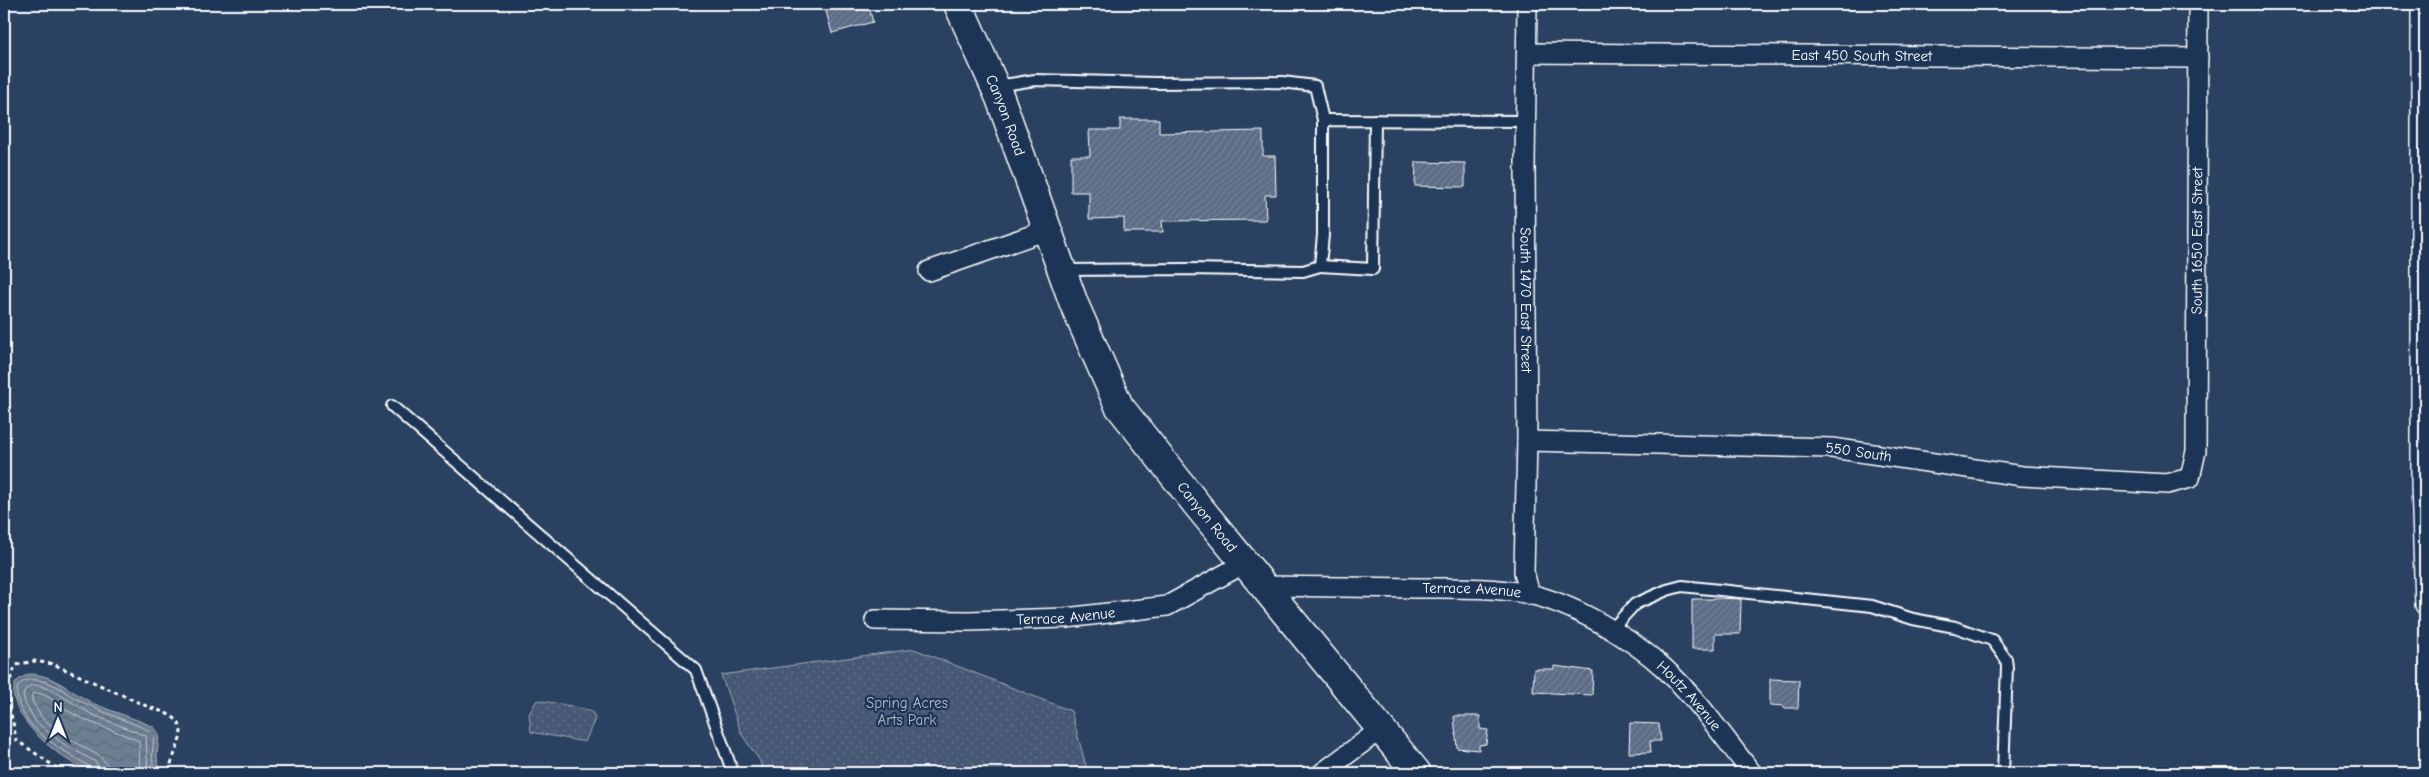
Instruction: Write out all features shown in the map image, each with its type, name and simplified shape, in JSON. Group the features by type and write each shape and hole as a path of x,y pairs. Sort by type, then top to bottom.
{"main road":[{"name":"Canyon Road","path":"958,4 994,87 1074,304 1119,406 1244,563 1417,773"}],"street":[{"name":"South 1470 East Street","path":"1527,4 1525,165 1527,441 1524,572 1530,594"},
{"name":"South 1650 East Street","path":"2190,478 2196,451 2198,4"},
{"path":"2421,4 2425,605"},
{"name":"East 450 South Street","path":"1527,53 2198,58"},
{"path":"929,271 1047,230"},
{"name":"550 South","path":"1527,441 1832,448 2022,476 2167,484 2190,478"},
{"name":"Terrace Avenue","path":"875,620 960,622 1066,618 1167,606 1244,563"},
{"name":"Terrace Avenue","path":"1264,586 1490,589 1530,594 1573,611 1612,630"},
{"name":"Houtz Avenue","path":"1612,630 1648,654 1680,684 1752,773"},
{"path":"1322,773 1381,729"}],"lane":[{"path":"994,87 1035,80 1155,83 1282,82 1315,86 1323,120 1323,235 1320,266"},
{"path":"1323,120 1527,121"},
{"path":"1062,270 1187,269 1303,271 1320,266 1373,269 1375,120"},
{"path":"392,406 696,670 733,773"},
{"path":"1612,630 1635,604 1653,594 1682,586 1872,606 1913,619 1955,627 1992,640 2006,659 2007,667 2003,773"}],"path":[{"path":"64,773 16,740 5,699 6,681 16,665 34,661 53,664 151,708 166,712 181,726 182,736 174,752 168,773"}],"green space":[{"name":"Spring Acres Arts Park","path":"914,649 1071,711 1088,773 763,773 760,761 742,735 721,675"},
{"path":"537,700 592,712 595,719 585,742 531,732 529,714"}],"water":[{"path":"29,674 47,677 95,704 154,727 159,734 157,756 159,773 116,775 93,773 53,750 27,723 18,709 14,695 16,682"}],"building":[{"path":"824,4 868,4 873,22 832,33"},
{"path":"1120,119 1159,119 1159,133 1263,131 1263,156 1275,156 1276,195 1265,195 1266,220 1162,221 1163,232 1124,232 1124,218 1089,219 1089,192 1071,192 1071,156 1090,156 1089,130 1120,130"},
{"path":"1416,162 1465,163 1465,187 1415,186"},
{"path":"1692,599 1741,599 1740,634 1715,634 1715,649 1692,649"},
{"path":"1554,666 1593,671 1592,695 1533,692 1534,669 1554,669"},
{"path":"1770,679 1799,680 1798,708 1770,705"},
{"path":"1454,716 1480,716 1480,729 1488,730 1486,744 1479,745 1479,750 1457,748"},
{"path":"1630,723 1659,724 1661,741 1650,741 1651,752 1629,753"}]}
